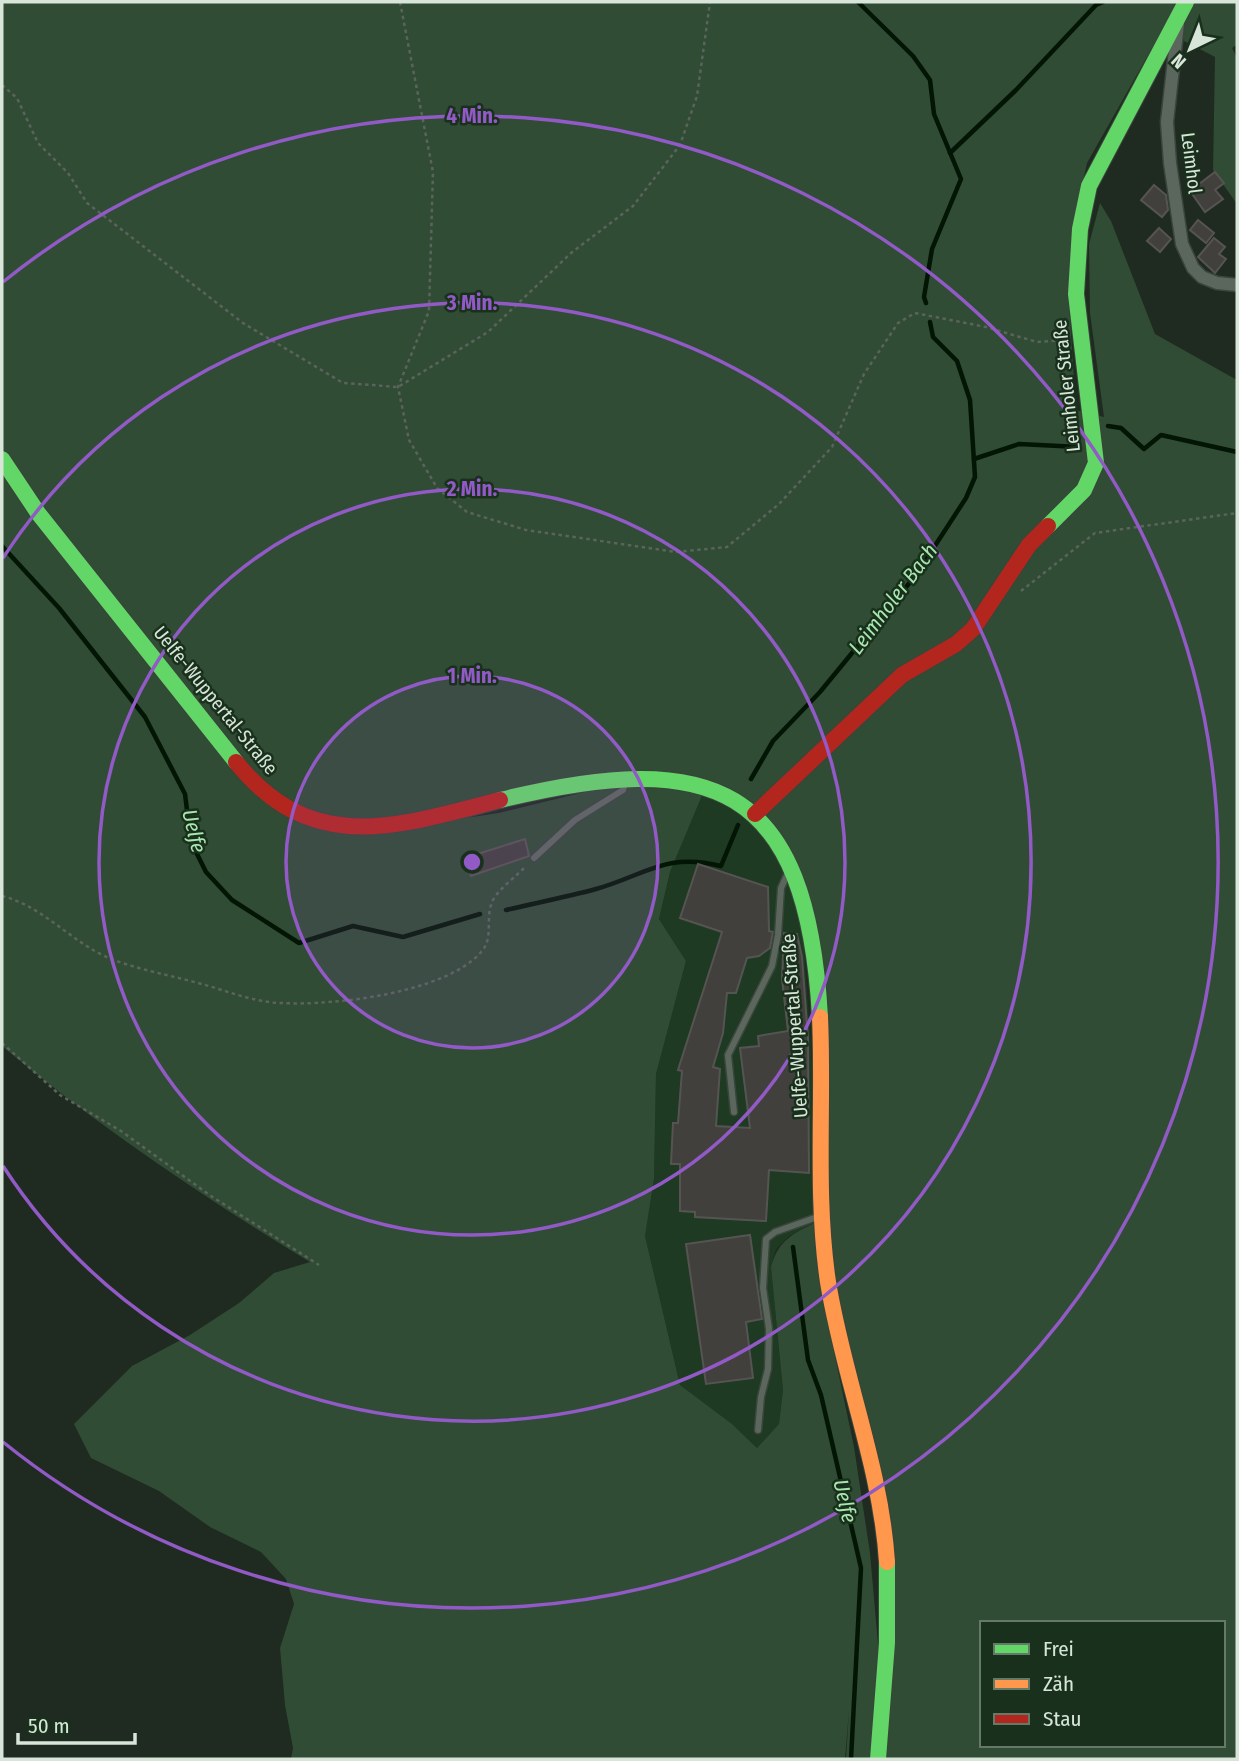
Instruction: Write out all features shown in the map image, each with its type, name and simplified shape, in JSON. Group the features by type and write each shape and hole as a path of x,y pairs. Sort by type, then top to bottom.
{"main road":[{"name":"Leimholer Straße","path":"755,814 902,675 956,644 973,629 1029,545 1084,490 1096,463 1076,294 1080,229 1089,186 1105,150 1183,7"},
{"name":"Uelfe-Wuppertal-Straße","path":"2,459 38,513 250,779 290,812 326,823 376,827 599,780 626,778 694,783 742,802 777,843 791,868 806,916 812,953 818,1031 822,1216 836,1326 883,1525 888,1623 878,1759"}],"street":[{"name":"Leimhol","path":"1183,7 1167,122 1182,244 1193,268 1202,277 1217,283 1237,285"}],"lane":[{"path":"534,858 575,820 623,790 626,778"},
{"path":"734,1112 728,1055 772,966 778,935 780,888 791,868"},
{"path":"758,1430 761,1397 768,1369 769,1329 763,1288 765,1239 775,1232 822,1216"}],"path":[{"path":"400,2 433,172 429,311 398,387 409,440 437,488 467,512 526,530 676,552 727,547 779,504 832,447 864,374 898,323 915,313 986,327 1037,342 1083,339"},
{"path":"2,85 17,98 38,143 68,173 87,203 243,323 342,383 398,387 488,332 571,253 633,206 680,145 697,96 710,2"},
{"path":"1014,596 1095,533 1237,513"},
{"path":"2,896 29,905 79,943 147,971 279,1003 317,1003 389,994 427,984 471,961 483,950 488,938 491,903 534,858"},
{"path":"2,1043 60,1096 121,1131 163,1163 319,1265"}],"shaded area":[{"path":"2,2 1178,2 1087,163 1073,226 1068,287 1076,410 1104,417 1090,313 1089,244 1100,203 1111,221 1155,334 1237,380 1237,1759 878,1759 887,1643 886,1555 870,1457 836,1321 824,1252 820,1162 820,1026 811,937 794,876 777,842 739,802 706,786 670,872 659,919 686,961 656,1074 654,1179 645,1236 680,1385 732,1424 757,1448 779,1424 783,1390 771,1267 782,1244 816,1222 829,1328 854,1447 870,1553 881,1678 875,1759 846,1759 849,1710 845,1759 291,1759 293,1748 285,1705 280,1648 294,1604 286,1579 261,1552 210,1527 159,1491 91,1458 74,1424 132,1366 190,1335 239,1303 274,1273 310,1262 152,1160 38,1076 2,1046 2,464 37,515 221,748 263,797 289,816 326,828 377,831 499,813 601,788 703,785 654,777 602,780 548,790 440,818 387,826 338,826 292,813 275,802 250,779 38,513 2,459"},
{"path":"1186,2 1237,2 1237,45 1232,48 1237,58 1237,204 1213,170 1215,57 1184,41 1179,13"},
{"path":"706,786 749,817 785,871 803,931 817,1137 816,1222 788,1237 776,1249 771,1267 783,1390 779,1424 757,1448 732,1424 680,1385 645,1236 654,1179 656,1074 686,961 659,919 670,872"}],"building":[{"path":"1215,172 1224,183 1215,190 1223,199 1205,212 1190,191"},
{"path":"1154,185 1166,195 1168,210 1162,217 1141,200"},
{"path":"1198,220 1214,233 1206,243 1190,230"},
{"path":"1159,228 1171,239 1160,252 1147,241"},
{"path":"1214,238 1225,247 1219,254 1226,259 1215,273 1198,257"},
{"path":"525,839 529,856 471,876 465,858"},
{"path":"698,864 768,887 769,931 773,932 770,948 759,956 747,958 736,993 727,993 723,1033 713,1067 720,1069 716,1126 750,1128 740,1048 759,1046 758,1036 788,1031 782,979 784,933 797,934 802,957 808,1038 809,1173 769,1170 766,1221 695,1217 695,1212 680,1211 680,1164 671,1164 673,1123 678,1123 682,1071 678,1070 722,932 680,918"},
{"path":"750,1235 762,1319 746,1322 753,1378 706,1384 686,1244"}],"waterway":[{"path":"858,2 913,56 930,80 934,114 961,179 932,249 924,297 926,303"},
{"name":"Leimholer Bach","path":"950,153 1016,90 1096,5 1103,2"},
{"name":"Leimholer Bach","path":"751,779 773,741 820,692 916,575 966,498 975,477 970,400 957,361 933,337 930,322"},
{"path":"1108,426 1121,428 1144,449 1161,435 1237,452"},
{"path":"974,459 1019,444 1079,447"},
{"name":"Uelfe","path":"2,546 59,608 145,717 185,794 191,842 206,872 232,900 299,943 353,926 403,937 480,914"},
{"name":"Uelfe","path":"506,910 596,889 670,863 702,862 721,866 738,825"},
{"name":"Uelfe","path":"793,1247 808,1360 821,1395 861,1568 851,1759"}],"traffic: fast":[{"path":"1048,526 1084,490 1096,463 1076,294 1080,229 1089,186 1186,2"},
{"path":"2,459 38,513 236,762"},
{"path":"500,800 574,785 638,779 691,784 735,801 769,831 794,877 811,938 820,1017"},
{"path":"878,1759 887,1643 887,1562"}],"traffic: slow":[{"path":"820,1017 821,1183 828,1282 870,1456 887,1562"}],"traffic: jam":[{"path":"755,814 902,675 956,644 973,629 1029,545 1048,526"},
{"path":"236,762 265,792 295,812 326,823 358,826 392,824 500,800"}]}
